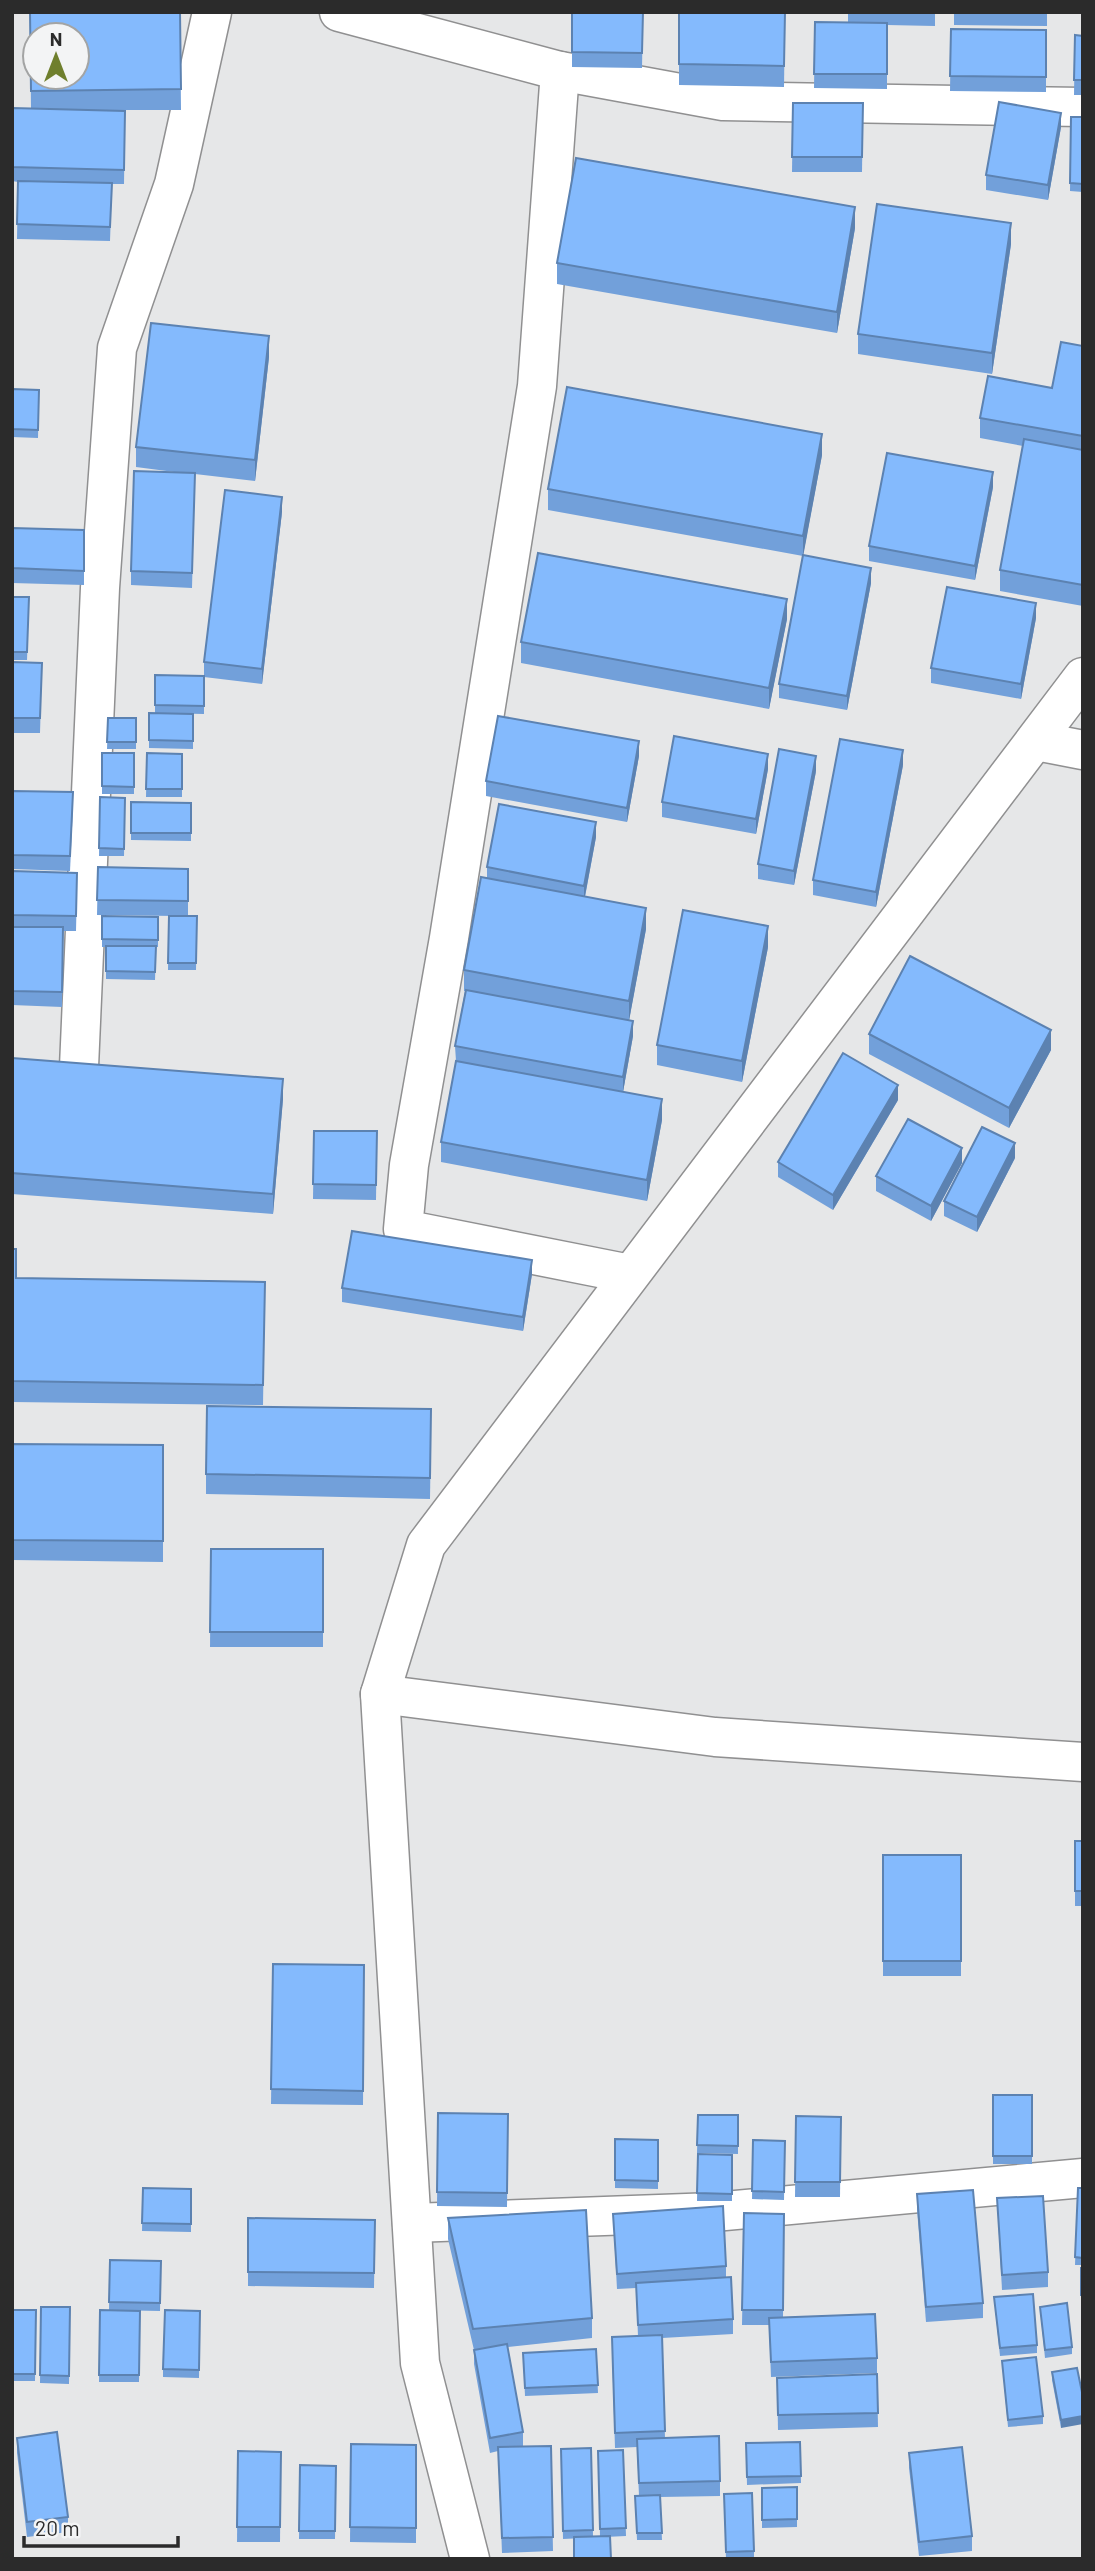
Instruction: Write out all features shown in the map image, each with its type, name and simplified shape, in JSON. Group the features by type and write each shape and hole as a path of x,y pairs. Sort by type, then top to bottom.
{"street":[{"path":"79,1067 100,588 117,348 174,184 212,12"},
{"path":"339,12 560,71 723,101 1083,107"},
{"path":"560,71 537,386 449,938 409,1165 403,1228 630,1274"},
{"path":"470,2559 420,2363 380,1694 426,1545 1083,677"},
{"path":"1036,741 1083,750"},
{"path":"380,1694 716,1737 1083,1762"},
{"path":"412,2222 714,2212 1083,2178"}],"building":[{"path":"30,12 180,12 181,89 91,90 91,21 30,21"},
{"path":"572,12 643,12 642,53 572,52"},
{"path":"679,12 785,12 784,66 679,64"},
{"path":"815,22 887,23 887,74 814,74"},
{"path":"951,29 1046,30 1046,77 950,76"},
{"path":"1075,35 1083,36 1083,80 1074,80"},
{"path":"999,102 1061,113 1048,185 986,175"},
{"path":"793,103 863,103 862,157 792,157"},
{"path":"12,108 125,111 124,170 12,167"},
{"path":"1071,117 1083,117 1083,184 1070,183"},
{"path":"576,158 855,207 837,312 557,263"},
{"path":"18,181 112,183 110,227 17,224"},
{"path":"877,204 1011,223 992,353 858,334"},
{"path":"151,323 269,336 255,460 136,447"},
{"path":"1061,342 1083,346 1083,436 980,418 988,376 1052,388"},
{"path":"567,387 822,434 803,536 548,489"},
{"path":"12,389 39,390 38,430 12,429"},
{"path":"1024,439 1083,450 1083,585 1000,570"},
{"path":"887,453 993,472 975,566 869,546"},
{"path":"134,471 195,473 192,573 131,571"},
{"path":"225,490 282,497 262,669 204,662"},
{"path":"12,528 84,530 84,571 12,568"},
{"path":"538,553 787,599 769,688 521,642"},
{"path":"803,555 871,568 847,696 779,684"},
{"path":"947,587 1036,603 1021,684 931,668"},
{"path":"12,597 29,597 27,652 12,652"},
{"path":"12,662 42,663 40,718 12,718"},
{"path":"155,675 204,676 204,706 155,705"},
{"path":"149,713 193,714 193,741 149,740"},
{"path":"498,716 639,741 627,808 486,781"},
{"path":"108,718 136,718 136,742 107,742"},
{"path":"674,736 768,754 756,819 662,802"},
{"path":"840,739 903,750 876,892 813,880"},
{"path":"779,749 816,756 794,871 758,864"},
{"path":"102,753 134,753 134,787 102,786"},
{"path":"147,753 182,754 182,789 146,789"},
{"path":"12,791 73,792 70,856 12,855"},
{"path":"100,797 125,798 124,849 99,848"},
{"path":"131,802 191,803 191,833 131,833"},
{"path":"499,804 596,822 584,886 487,867"},
{"path":"98,867 188,869 188,901 97,900"},
{"path":"12,871 77,873 76,916 12,915"},
{"path":"481,877 646,908 629,1001 464,970"},
{"path":"683,910 768,926 742,1061 657,1045"},
{"path":"102,916 158,917 158,940 102,939"},
{"path":"169,916 197,916 196,963 168,963"},
{"path":"12,927 63,927 62,992 12,991"},
{"path":"106,946 156,946 155,972 106,971"},
{"path":"910,956 1051,1030 1009,1108 869,1034"},
{"path":"466,990 633,1021 623,1077 455,1046"},
{"path":"843,1053 898,1085 833,1195 778,1162"},
{"path":"12,1058 283,1079 273,1194 12,1173"},
{"path":"456,1061 662,1099 647,1180 441,1142"},
{"path":"908,1119 962,1148 931,1206 876,1176"},
{"path":"982,1127 1015,1143 977,1217 944,1201"},
{"path":"314,1131 377,1131 376,1185 313,1184"},
{"path":"352,1231 532,1260 523,1317 342,1288"},
{"path":"12,1249 16,1249 16,1278 265,1282 263,1385 12,1381"},
{"path":"207,1406 431,1409 430,1478 206,1474"},
{"path":"12,1444 163,1445 163,1541 12,1540"},
{"path":"211,1549 323,1549 323,1632 210,1632"},
{"path":"1075,1841 1083,1841 1083,1891 1075,1891"},
{"path":"883,1855 961,1855 961,1961 883,1961"},
{"path":"273,1964 364,1965 363,2091 271,2089"},
{"path":"993,2095 1032,2095 1032,2156 993,2156"},
{"path":"438,2113 508,2114 507,2193 437,2192"},
{"path":"698,2115 738,2115 738,2146 697,2145"},
{"path":"796,2116 841,2117 840,2182 795,2182"},
{"path":"615,2139 658,2140 658,2181 615,2180"},
{"path":"753,2140 785,2141 784,2192 752,2191"},
{"path":"698,2154 732,2155 732,2194 697,2193"},
{"path":"143,2188 191,2189 191,2224 142,2223"},
{"path":"1078,2188 1083,2188 1083,2258 1075,2257"},
{"path":"973,2190 983,2303 926,2307 917,2194"},
{"path":"1043,2196 1048,2272 1002,2275 997,2198"},
{"path":"723,2206 726,2266 617,2274 613,2214"},
{"path":"586,2210 592,2318 473,2329 448,2218"},
{"path":"744,2213 784,2214 783,2310 742,2310"},
{"path":"248,2218 375,2220 374,2273 248,2272"},
{"path":"110,2260 161,2261 160,2303 109,2302"},
{"path":"1083,2268 1083,2295 1081,2295"},
{"path":"731,2277 733,2319 638,2325 636,2283"},
{"path":"1033,2294 1037,2345 1000,2348 994,2297"},
{"path":"1067,2303 1072,2347 1045,2350 1040,2307"},
{"path":"41,2307 70,2307 69,2376 40,2375"},
{"path":"12,2310 36,2310 35,2374 12,2374"},
{"path":"100,2310 140,2311 139,2375 99,2375"},
{"path":"165,2310 200,2311 199,2370 163,2369"},
{"path":"875,2314 877,2358 771,2362 769,2318"},
{"path":"662,2335 665,2431 615,2433 612,2337"},
{"path":"507,2344 523,2432 490,2438 474,2350"},
{"path":"596,2349 598,2385 525,2388 523,2353"},
{"path":"1036,2357 1043,2416 1008,2420 1002,2361"},
{"path":"1077,2368 1083,2397 1083,2416 1061,2420 1052,2372"},
{"path":"877,2374 878,2413 778,2415 777,2378"},
{"path":"57,2432 68,2517 27,2522 17,2438"},
{"path":"719,2436 720,2481 639,2483 637,2439"},
{"path":"800,2442 801,2476 747,2477 746,2443"},
{"path":"351,2444 416,2445 416,2528 350,2527"},
{"path":"551,2446 553,2537 502,2538 498,2447"},
{"path":"962,2447 972,2536 919,2542 909,2453"},
{"path":"591,2448 593,2530 563,2531 561,2449"},
{"path":"623,2450 626,2528 600,2529 598,2451"},
{"path":"238,2451 281,2452 280,2527 237,2527"},
{"path":"300,2465 336,2466 335,2531 299,2531"},
{"path":"797,2487 797,2519 762,2520 762,2488"},
{"path":"752,2493 754,2551 726,2552 724,2494"},
{"path":"660,2495 662,2533 637,2533 635,2496"},
{"path":"610,2536 611,2559 574,2559 574,2537"}]}
